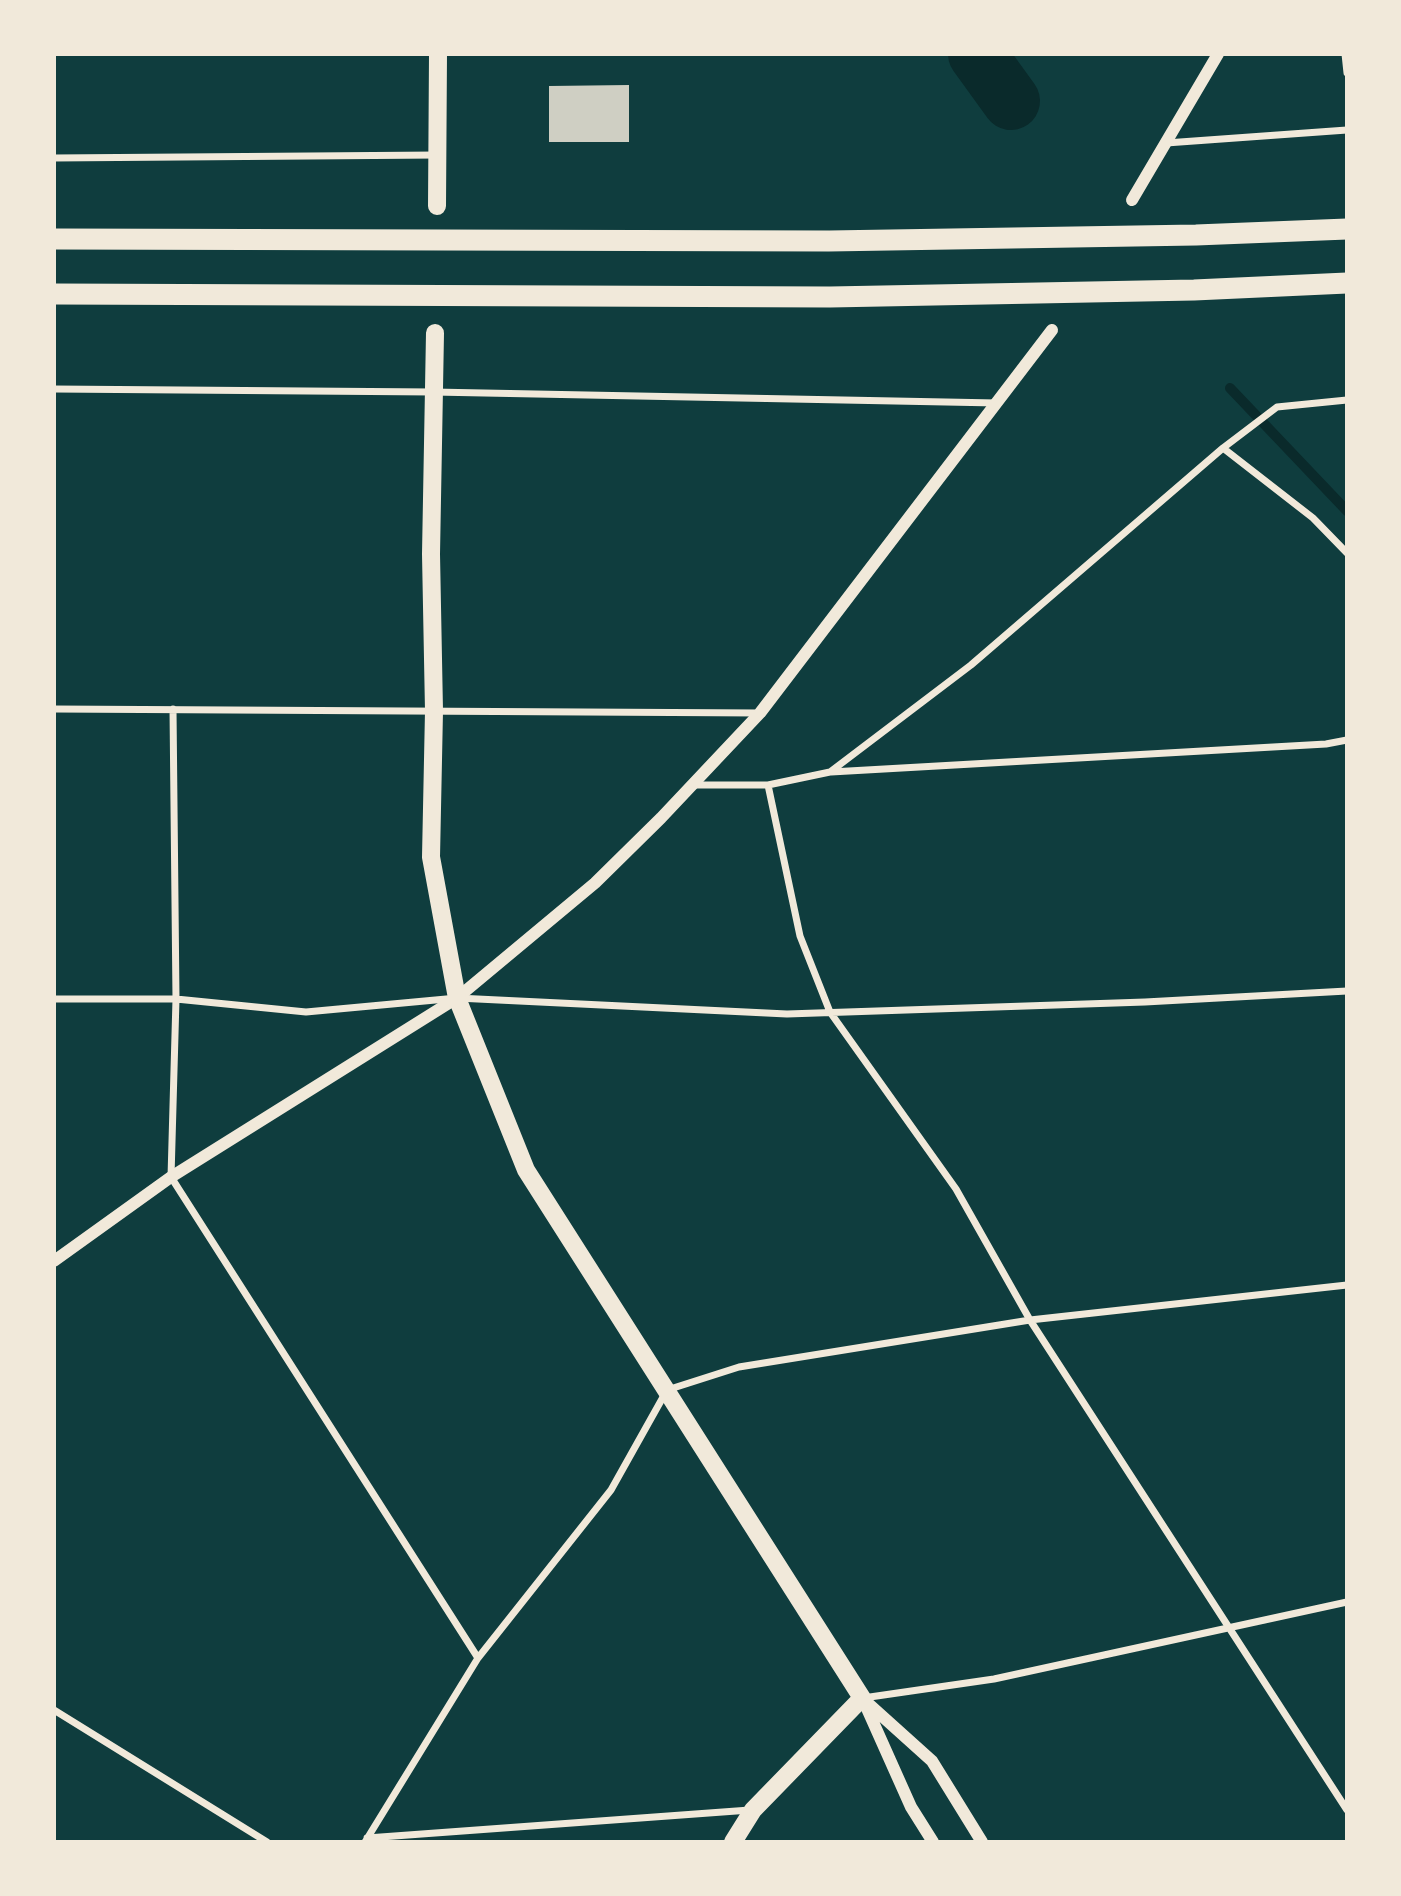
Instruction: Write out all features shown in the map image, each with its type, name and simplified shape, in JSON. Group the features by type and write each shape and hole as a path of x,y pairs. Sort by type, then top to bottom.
{"highway":[{"path":"54,239 829,241 1196,235 1347,229"},
{"path":"54,294 830,297 1194,290 1347,283"}],"main road":[{"path":"437,206 438,54"},
{"path":"435,333 431,554 434,710 431,857 457,998 526,1170 862,1698 753,1810 733,1842"}],"street":[{"path":"1132,200 1218,54"},
{"path":"1345,54 1347,73"},
{"path":"1166,143 1347,130"},
{"path":"54,158 438,155"},
{"path":"54,1261 171,1177 457,998 595,883 760,713 1052,330"},
{"path":"54,388 997,403"},
{"path":"830,772 971,665 1223,447 1277,407 1347,400"},
{"path":"1223,447 1312,518 1347,553"},
{"path":"54,709 760,713"},
{"path":"173,709 176,999 171,1177 478,1658"},
{"path":"690,785 768,785 830,772 1312,745 1347,740"},
{"path":"768,785 800,936 830,1012 956,1189 1030,1320 1347,1810"},
{"path":"54,999 176,999 306,1012 457,998 787,1014 1145,1002 1347,991"},
{"path":"366,1840 478,1658 611,1490 667,1390 739,1367 1030,1320 1347,1285"},
{"path":"862,1698 994,1679 1347,1602"},
{"path":"862,1698 911,1807 933,1842"},
{"path":"862,1698 932,1762 982,1842"},
{"path":"54,1710 267,1842"},
{"path":"366,1840 753,1810"}],"building":[{"path":"629,85 629,142 549,142 549,86"}],"waterway":[{"path":"977,54 1011,101"},
{"path":"1230,388 1347,511"}]}
